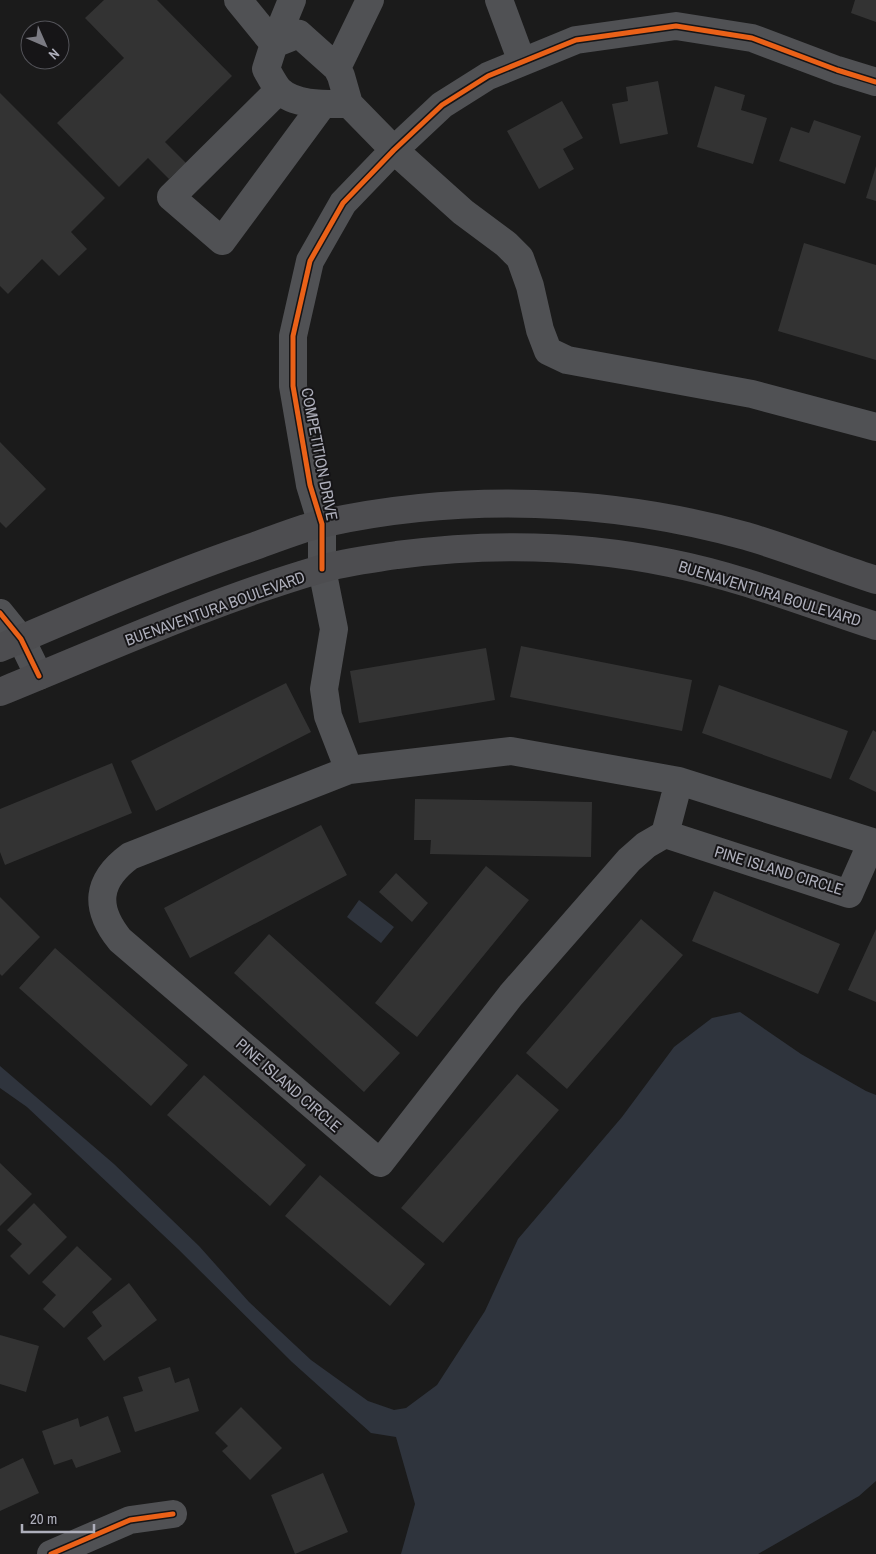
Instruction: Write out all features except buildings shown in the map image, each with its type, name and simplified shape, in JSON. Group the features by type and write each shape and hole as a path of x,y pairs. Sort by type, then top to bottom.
{"main road":[{"path":"11,643 216,559 322,524 421,506 504,504 593,506 675,520 746,536 876,580"},
{"name":"BUENAVENTURA BOULEVARD","path":"0,692 236,597 322,569 432,550 514,546 588,549 670,563 727,577 876,626"}],"street":[{"path":"238,0 274,44"},
{"path":"292,0 274,44 266,70 279,90 292,99 336,104 394,150 463,212 506,244 520,258 530,286 540,330 548,351 567,360 752,394 876,427"},
{"path":"337,68 370,0"},
{"path":"499,0 522,62"},
{"name":"COMPETITION DRIVE","path":"322,569 322,524 310,485 295,402 293,336 310,261 343,203 394,150 442,105 488,76 576,40 676,26 752,38 837,70 876,82"},
{"path":"274,44 299,34 337,68 342,76 336,104 222,241 171,197 279,90"},
{"path":"322,569 334,629 324,689 328,716 348,770"},
{"path":"0,614 11,643 39,676"},
{"name":"PINE ISLAND CIRCLE","path":"510,751 679,781 872,842 849,894 665,834 646,844 629,860 517,988 380,1163 120,940 108,926 102,908 107,877 130,856 348,770 510,751"},
{"path":"665,834 679,781"},
{"path":"51,1554 130,1520 173,1514"}],"shaded area":[{"path":"359,900 394,927 381,943 347,917"},
{"path":"740,1012 801,1054 876,1095 876,1481 859,1496 758,1554 401,1554 415,1504 396,1437 371,1433 292,1362 178,1249 27,1107 0,1088 0,1066 114,1164 199,1246 249,1302 311,1360 368,1401 394,1410 406,1408 437,1385 485,1311 518,1239 622,1117 674,1047 712,1018"}],"cycle path":[{"path":"322,569 322,524 310,485 293,386 293,336 310,261 343,203 394,150 442,105 488,76 576,40 676,26 752,38 837,70 876,82"},
{"path":"0,613 21,639 39,676"},
{"path":"51,1554 130,1520 173,1514"}]}
